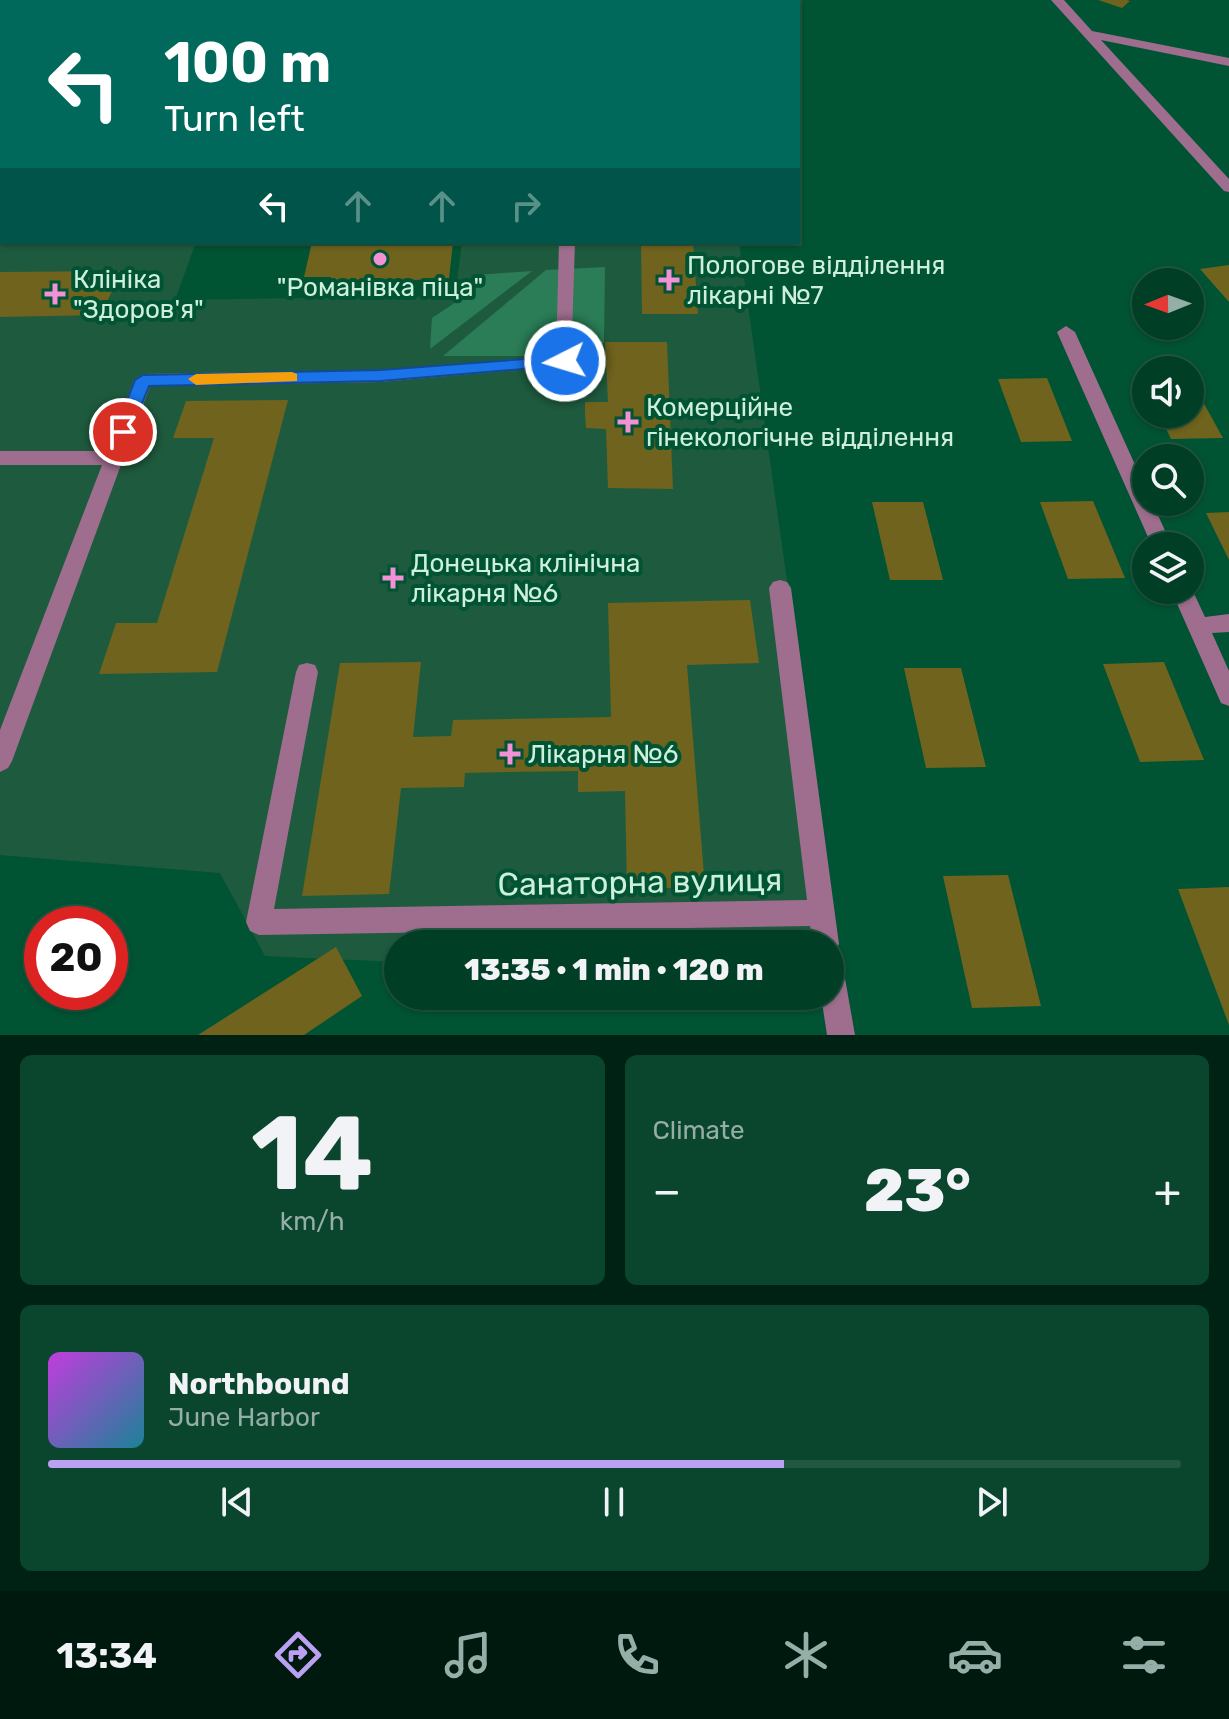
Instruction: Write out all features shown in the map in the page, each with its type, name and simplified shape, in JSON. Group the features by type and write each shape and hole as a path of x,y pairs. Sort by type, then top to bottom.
{"street":[{"path":"1057,0 1229,188"},
{"path":"1085,33 1229,62"},
{"path":"0,761 143,380 381,376 565,361 567,244"},
{"path":"1066,332 1156,532"},
{"path":"0,458 114,458"},
{"name":"Санаторна вулиця","path":"780,588 824,930"},
{"path":"1188,604 1229,696"},
{"path":"1198,626 1229,623"},
{"name":"Санаторна вулиця","path":"307,672 259,922 821,913"},
{"path":"837,1010 841,1035"}],"shaded area":[{"name":"Донецька клінічна лікарня №6","path":"0,244 195,244 175,300 455,296 462,244 739,244 836,930 384,930 384,961 265,956 220,873 0,855"},
{"path":"605,267 604,343 590,344 589,356 443,356 546,270"},
{"path":"532,271 430,349 432,318 471,292 475,275"}],"building":[{"path":"1098,0 1127,0 1130,1 1122,8"},
{"name":"\"Романівка піца\"","path":"312,244 453,244 449,279 411,280 408,294 349,295 351,286 329,286 331,277 304,277"},
{"name":"Пологове відділення лікарні №7","path":"641,244 693,244 698,314 642,314"},
{"path":"1229,265 1229,302 1204,274 1204,268"},
{"name":"Клініка \"Здоров'я\"","path":"121,271 101,315 0,317 0,272"},
{"name":"Комерційне гінекологічне відділення","path":"605,342 667,342 673,489 608,488 606,429 586,428 585,415 585,402 608,402"},
{"path":"1047,378 1072,441 1021,442 998,379"},
{"path":"288,400 217,672 99,674 116,623 157,623 214,438 173,438 186,401"},
{"path":"1204,404 1223,438 1171,439 1166,428 1204,428"},
{"path":"1093,501 1125,578 1068,579 1040,502"},
{"path":"872,502 923,502 943,580 890,580"},
{"path":"1229,512 1229,560 1206,513"},
{"name":"Лікарня №6","path":"750,600 759,663 687,665 705,887 627,889 625,791 578,792 578,771 508,772 465,773 464,787 401,788 389,894 302,896 340,663 421,662 413,737 451,736 453,720 611,717 608,603"},
{"path":"1164,662 1204,760 1140,762 1103,664"},
{"path":"904,668 961,668 986,767 926,768"},
{"path":"1008,875 1041,1006 972,1008 943,876"},
{"path":"1229,887 1229,1025 1178,889"},
{"path":"336,947 362,996 304,1035 198,1035"}],"slow traffic":[{"path":"196,379 292,378"}],"place":[{"name":"\"Романівка піца\"","path":"380,259"},
{"name":"Пологове відділення лікарні №7","path":"669,280"},
{"name":"Клініка \"Здоров'я\"","path":"55,294"},
{"name":"Комерційне гінекологічне відділення","path":"628,422"},
{"name":"Донецька клінічна лікарня №6","path":"393,578"},
{"name":"Лікарня №6","path":"510,754"}],"route":[{"path":"123,432 143,380 381,376 565,361"}]}
